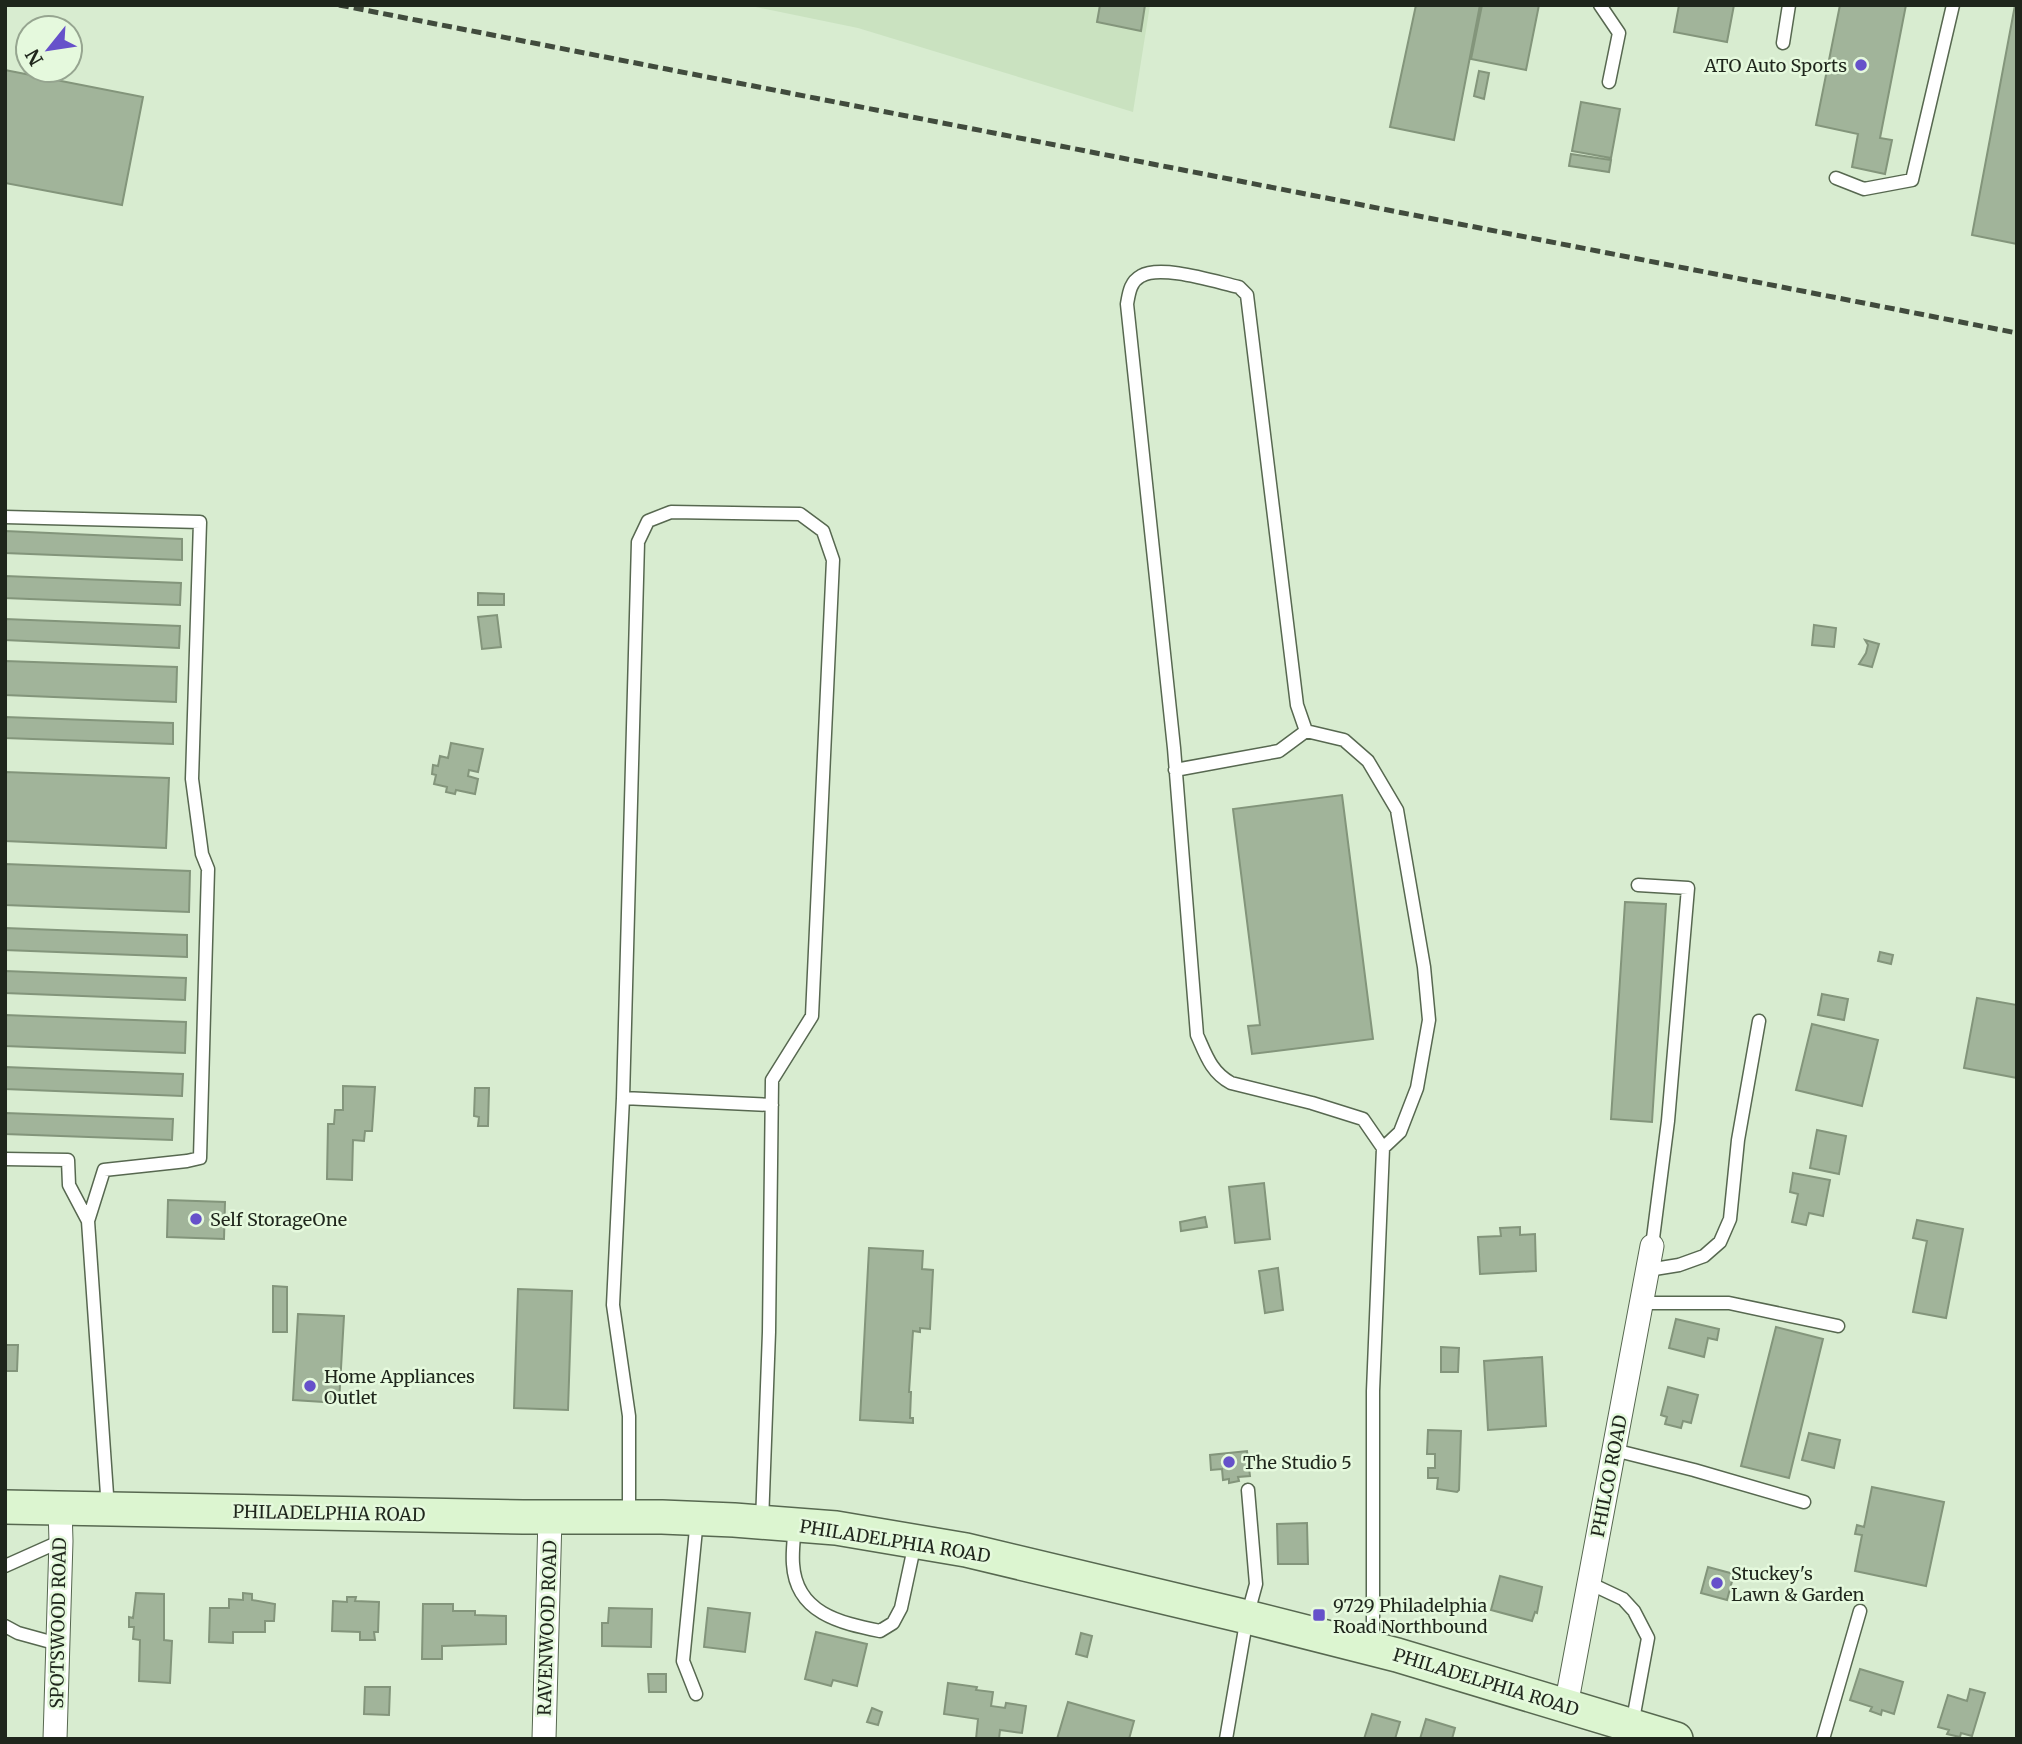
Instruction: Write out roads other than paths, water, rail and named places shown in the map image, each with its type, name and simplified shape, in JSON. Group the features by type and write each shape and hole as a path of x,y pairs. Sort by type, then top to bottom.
{"main road":[{"name":"PHILADELPHIA ROAD","path":"5,1507 697,1518 836,1528 965,1550 1247,1617 1373,1649 1676,1739"}],"street":[{"name":"PHILCO ROAD","path":"1566,1706 1653,1246"},
{"name":"SPOTSWOOD ROAD","path":"55,1739 60,1508"},
{"name":"RAVENWOOD ROAD","path":"544,1739 550,1517"}],"lane":[{"path":"1600,5 1619,33 1609,82"},
{"path":"1783,43 1789,5"},
{"path":"1836,178 1864,189 1912,180 1952,5"},
{"path":"1306,731 1297,705 1247,295 1239,287 1158,270 1141,276 1130,286 1127,304 1174,748 1197,1035 1209,1064 1219,1076 1231,1083 1363,1119 1383,1148 1373,1391 1373,1649"},
{"path":"629,1517 629,1416 613,1305 623,1098 638,542 648,522 671,512 800,514 823,531 833,560 812,1016 772,1080 769,1332 762,1522"},
{"path":"5,517 200,522 192,779 202,853 208,869 200,1158 104,1170 88,1221 108,1509"},
{"path":"1175,770 1279,751 1306,731 1344,740 1368,761 1397,810 1424,967 1429,1020 1417,1088 1400,1132 1383,1148"},
{"path":"1638,885 1688,888 1668,1121 1653,1246"},
{"path":"1648,1270 1679,1265 1704,1256 1720,1242 1730,1219 1738,1140 1759,1021"},
{"path":"623,1098 772,1105"},
{"path":"5,1158 68,1160 69,1185 88,1221"},
{"path":"1642,1303 1729,1303 1838,1326"},
{"path":"1614,1450 1804,1502"},
{"path":"1226,1739 1247,1617 1256,1584 1248,1490"},
{"path":"696,1694 683,1661 697,1518"},
{"path":"795,1525 792,1565 797,1584 806,1598 818,1612 844,1624 880,1630 893,1623 901,1608 915,1542"},
{"path":"5,1566 61,1541"},
{"path":"1589,1583 1623,1599 1634,1611 1648,1638 1632,1726"},
{"path":"1824,1739 1860,1611"},
{"path":"5,1626 19,1633 58,1644"}],"railway":[{"path":"339,5 2017,333"}],"place":[{"name":"ATO Auto Sports","path":"1861,65"},
{"name":"Self StorageOne","path":"196,1219"},
{"name":"Home Appliances Outlet","path":"310,1386"},
{"name":"The Studio 5","path":"1229,1462"},
{"name":"Stuckey's Lawn & Garden","path":"1717,1583"},
{"name":"9729 Philadelphia Road Northbound","path":"1319,1615"}]}
